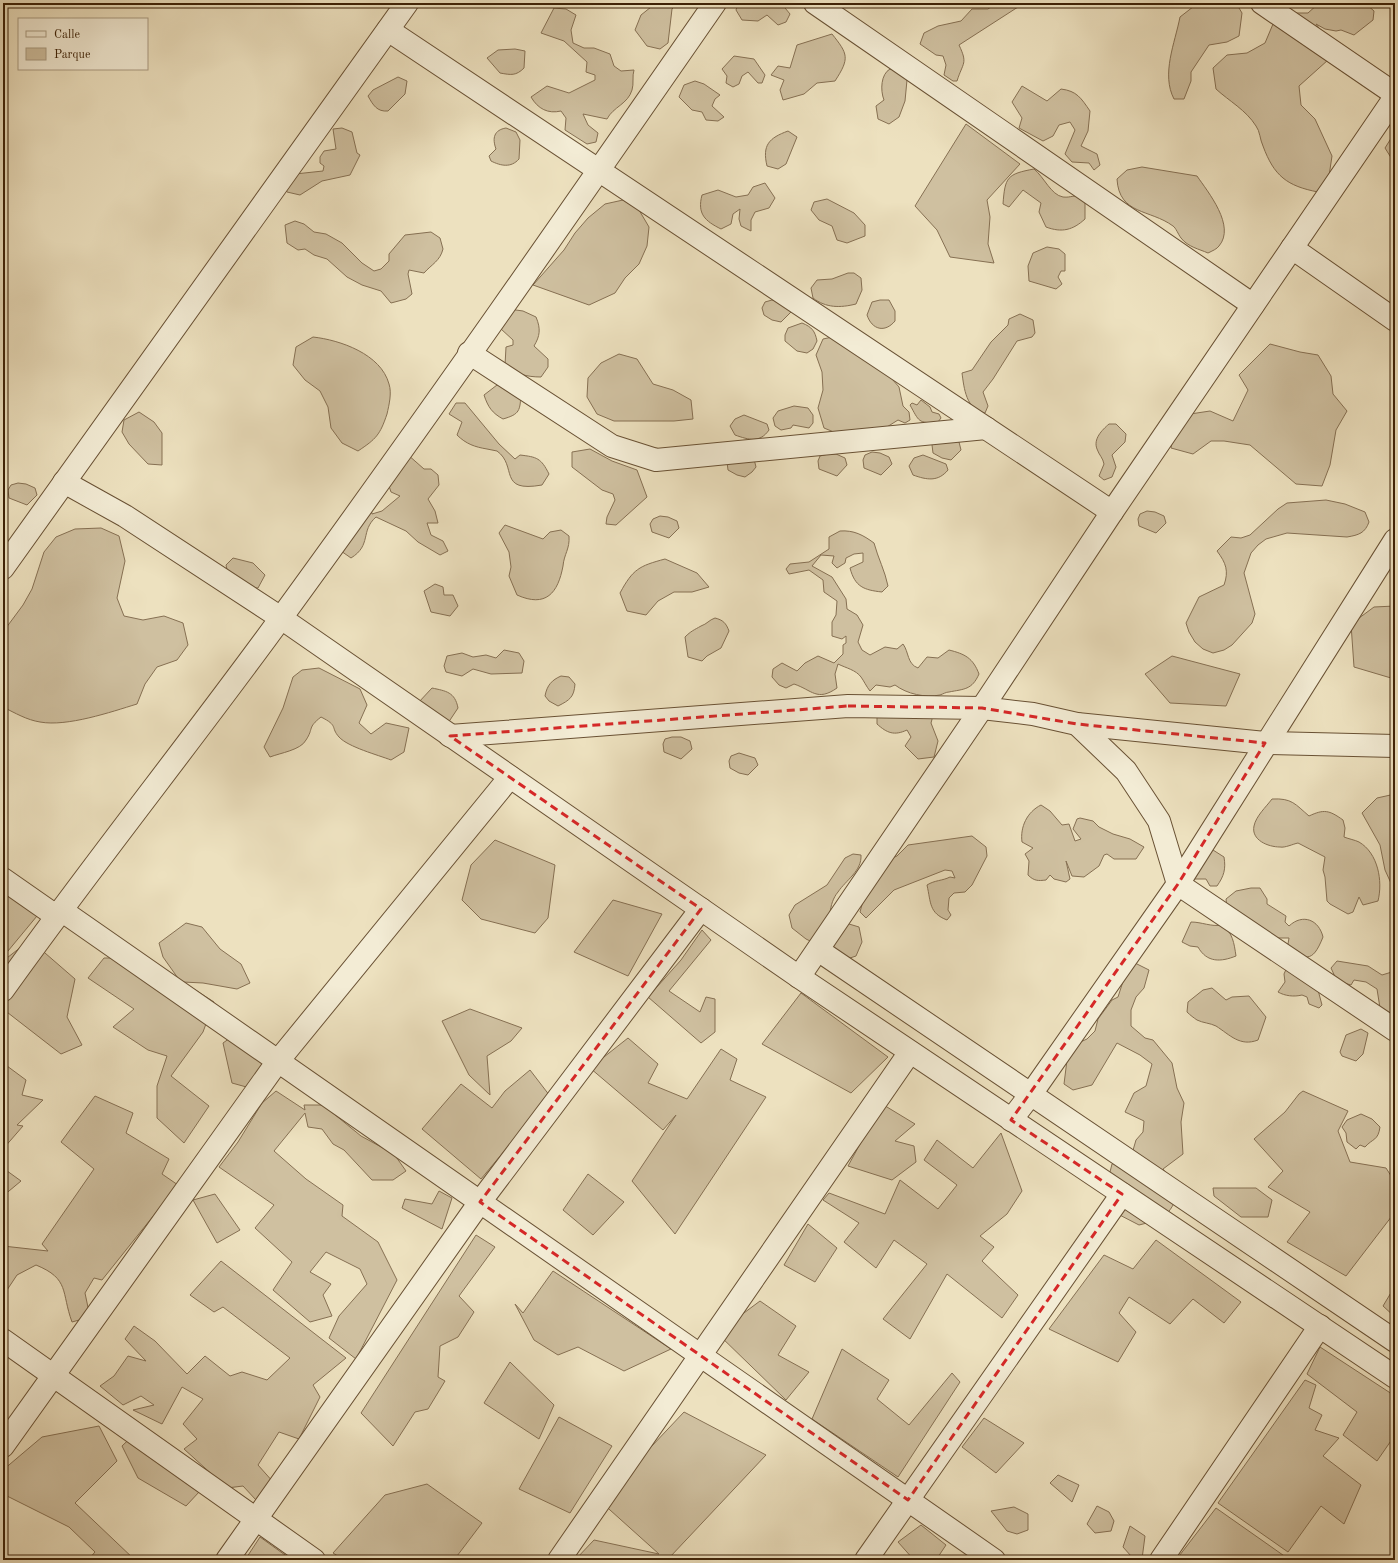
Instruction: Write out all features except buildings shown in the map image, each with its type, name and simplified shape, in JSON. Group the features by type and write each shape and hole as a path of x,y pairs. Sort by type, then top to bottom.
{"street":[{"path":"3,568 407,3"},
{"path":"3,990 58,913 281,618 470,354 715,3"},
{"path":"815,3 1253,305"},
{"path":"798,977 818,950 982,708 1112,512 1395,96 1262,3"},
{"path":"388,30 1112,512"},
{"path":"1292,248 1395,320"},
{"path":"470,354 612,446 656,460 986,428"},
{"path":"64,482 125,516 281,618 798,977 1395,1377"},
{"path":"1011,1120 1031,1094 1178,884 1265,743 1395,540"},
{"path":"450,736 848,706 982,708 1033,714 1077,724 1265,743 1395,746"},
{"path":"1077,724 1126,771 1159,821 1178,884 1395,1030"},
{"path":"3,1446 278,1061 510,777"},
{"path":"3,879 58,913 278,1061 994,1560"},
{"path":"227,1560 480,1202 701,909"},
{"path":"818,950 1395,1340"},
{"path":"559,1560 910,1052"},
{"path":"866,1560 1122,1194"},
{"path":"1161,1560 1320,1326"},
{"path":"3,1340 314,1560"}],"highlighted area":[{"path":"848,706 982,708 1077,724 1265,743 1178,884 1011,1120 1122,1194 908,1500 480,1202 701,909 450,736"}],"green space":[{"path":"656,3 677,3 672,9 668,43 660,49 647,46 635,30 641,15"},
{"path":"738,3 781,3 790,14 786,22 778,25 767,15 758,21 742,20 736,10"},
{"path":"996,3 1041,3 1042,6 1018,7 959,45 964,63 957,81 953,81 944,75 946,65 943,56 936,55 920,44 924,33 938,26 961,21 972,9 988,9"},
{"path":"1198,3 1236,3 1242,13 1239,36 1227,42 1209,45 1191,72 1191,81 1184,99 1174,99 1170,89 1169,79 1172,48 1180,17"},
{"path":"1365,3 1374,11 1373,20 1354,35 1341,30 1336,31 1325,29 1316,24 1329,42 1328,60 1299,86 1301,105 1315,119 1332,156 1329,176 1318,192 1307,190 1290,183 1277,172 1267,156 1258,130 1252,120 1216,89 1213,68 1227,55 1247,53 1265,43 1273,24 1288,13 1308,13 1318,4"},
{"path":"554,8 566,9 576,15 571,30 573,43 584,48 594,48 610,54 614,66 621,71 634,70 633,88 630,95 613,111 607,119 583,114 588,125 598,133 596,142 587,144 565,130 566,118 561,111 552,112 544,110 537,105 531,97 547,86 569,93 595,80 595,75 586,72 587,62 564,41 541,33"},
{"path":"832,34 845,56 843,67 835,81 817,83 804,94 783,100 780,90 784,80 771,75 778,66 790,68 797,45"},
{"path":"515,49 525,51 524,68 516,74 500,73 487,58 498,50"},
{"path":"734,56 754,59 765,75 762,83 758,83 748,72 742,76 739,84 733,87 726,83 727,76 722,69"},
{"path":"890,69 901,71 907,80 905,101 899,117 889,124 878,119 876,106 884,100 882,83 887,71"},
{"path":"398,77 407,81 405,94 388,111 378,109 368,96 373,90"},
{"path":"695,81 704,84 720,95 715,99 712,106 724,117 718,121 706,120 702,112 692,110 679,97 684,85"},
{"path":"1022,86 1047,101 1061,89 1075,93 1081,99 1090,111 1088,131 1081,146 1097,154 1100,165 1094,170 1089,163 1072,162 1065,154 1075,130 1070,122 1059,125 1053,136 1043,141 1019,128 1022,118 1012,102"},
{"path":"966,124 1020,164 987,200 990,217 988,244 994,263 950,257 937,230 915,206"},
{"path":"342,128 352,132 357,153 360,155 350,175 322,181 300,195 287,192 283,185 295,174 323,171 324,166 320,163 320,157 324,151 336,149 333,129"},
{"path":"506,128 516,132 520,140 519,159 513,164 509,165 498,164 491,161 489,156 496,149 494,141 495,135 502,129"},
{"path":"788,131 797,137 786,164 778,169 767,166 766,148 768,143 776,136"},
{"path":"1395,132 1395,164 1385,148"},
{"path":"1142,167 1197,176 1213,200 1222,219 1224,229 1223,238 1218,247 1208,253 1190,246 1181,238 1173,226 1137,210 1123,199 1119,191 1117,179 1127,170"},
{"path":"1034,169 1059,196 1085,197 1085,219 1072,228 1057,230 1046,227 1039,212 1041,203 1023,190 1009,207 1003,204 1005,188 1009,178 1018,173"},
{"path":"765,183 775,198 769,208 755,212 751,220 751,231 741,226 739,219 740,209 733,214 731,224 721,229 707,220 702,212 702,195 718,190 736,197 748,195 753,187"},
{"path":"827,199 854,213 865,225 865,236 847,243 837,240 832,226 819,220 811,210 814,202"},
{"path":"623,200 639,210 649,227 647,246 639,264 625,278 615,293 589,305 533,285 564,250 575,233 588,218 605,204"},
{"path":"295,221 304,224 314,232 326,234 342,243 362,263 374,271 381,269 389,261 389,254 405,235 431,232 440,238 443,249 438,259 424,273 409,270 408,274 412,294 406,299 391,303 381,291 362,285 347,277 327,259 314,255 305,249 298,250 287,243 285,225"},
{"path":"1047,247 1059,249 1065,254 1065,271 1061,271 1058,277 1062,284 1056,289 1029,281 1028,266 1033,253"},
{"path":"848,273 854,273 861,278 862,290 856,304 833,306 823,304 813,298 811,288 817,280 832,279"},
{"path":"772,300 780,301 789,305 791,312 781,322 772,320 764,315 762,308 765,302"},
{"path":"889,300 895,311 895,321 891,325 883,328 875,327 867,315 872,302"},
{"path":"509,309 523,311 536,317 539,325 539,332 538,339 534,346 548,359 548,367 541,377 513,371 505,365 506,347 513,345 513,340 501,329 503,318"},
{"path":"1020,314 1033,320 1035,333 1032,337 1017,341 983,392 988,406 985,413 979,411 974,408 967,398 962,373 972,370 991,342 1008,325 1009,319"},
{"path":"802,323 812,330 817,341 813,349 807,353 797,351 785,341 785,335 788,328"},
{"path":"842,335 886,372 899,387 903,406 909,412 910,420 905,423 898,420 871,437 846,437 824,428 818,408 823,390 822,372 816,355 823,339"},
{"path":"313,337 335,341 358,350 378,364 385,373 390,391 387,414 377,436 358,451 342,443 331,428 328,407 320,391 305,380 293,365 296,347"},
{"path":"1270,344 1318,355 1331,376 1333,394 1347,411 1336,430 1330,465 1322,486 1296,484 1250,445 1224,441 1211,441 1193,454 1171,448 1177,416 1210,411 1233,421 1248,390 1239,375"},
{"path":"619,354 637,359 653,384 673,390 691,400 693,419 674,421 614,421 597,414 587,397 588,378 601,363"},
{"path":"497,385 510,387 521,393 518,411 503,419 491,409 484,395"},
{"path":"921,400 930,407 932,412 939,414 941,418 938,422 923,422 918,418 910,405 912,403 917,405"},
{"path":"456,403 465,403 499,444 515,459 520,455 535,458 541,461 549,474 542,485 519,485 510,477 507,464 497,451 471,445 457,435 462,422 449,414"},
{"path":"794,406 808,408 813,415 813,423 809,428 793,425 791,428 781,430 775,426 773,418 778,411"},
{"path":"139,412 154,422 162,433 162,465 148,464 129,444 122,432 124,420"},
{"path":"744,415 767,424 769,430 758,439 750,439 735,435 730,426 735,419"},
{"path":"1109,424 1116,424 1126,434 1125,442 1112,455 1116,467 1112,477 1104,480 1099,476 1104,464 1097,449 1096,442 1101,432"},
{"path":"950,438 959,442 961,450 951,460 942,458 933,453 932,445 934,440"},
{"path":"590,449 612,461 637,470 647,497 616,525 606,524 607,517 615,500 613,494 602,490 572,467 572,452"},
{"path":"872,452 880,453 889,457 892,464 881,475 864,468 863,460 865,455"},
{"path":"407,454 424,469 431,469 438,475 439,485 428,499 435,511 438,523 427,523 431,535 443,541 448,551 440,555 418,542 406,531 376,517 368,527 362,548 351,558 341,551 370,504 372,514 382,511 400,496 391,492 389,486"},
{"path":"836,454 845,458 847,465 837,476 819,469 818,461 820,456"},
{"path":"923,455 946,464 948,470 940,477 932,479 913,475 909,466 914,458"},
{"path":"754,459 756,467 745,477 728,470 727,462"},
{"path":"18,483 26,484 35,488 37,495 27,505 9,498 8,490 11,485"},
{"path":"1326,500 1345,504 1365,512 1369,522 1366,529 1358,534 1347,537 1287,533 1266,539 1251,553 1244,573 1255,614 1252,623 1232,645 1224,650 1213,653 1203,649 1195,642 1186,623 1199,597 1224,585 1226,580 1226,567 1223,559 1217,551 1231,537 1241,538 1250,535 1278,509 1287,503"},
{"path":"1147,511 1155,512 1164,516 1166,523 1156,533 1139,526 1138,519 1140,514"},
{"path":"660,516 668,517 677,521 679,528 669,538 652,532 650,524 653,519"},
{"path":"505,525 543,539 550,532 561,530 569,536 569,544 564,558 561,576 558,584 549,596 536,600 527,599 517,595 509,576 511,567 509,552 499,533"},
{"path":"101,528 119,536 125,561 117,598 124,616 143,620 164,616 183,623 188,645 177,660 157,667 145,684 137,704 76,721 51,723 26,718 3,707 3,632 23,605 32,589 44,552 56,537 75,529"},
{"path":"840,531 850,531 874,543 888,586 882,592 865,589 858,583 850,568 863,562 863,553 854,554 846,558 845,563 837,568 832,563 834,556 821,555 812,566 832,577 846,599 847,609 857,615 863,625 858,642 862,650 870,655 885,647 897,649 903,644 910,661 918,668 927,657 938,658 949,650 964,655 971,660 979,674 970,686 934,696 922,696 911,693 895,685 890,687 876,685 870,691 859,675 854,671 838,664 835,674 837,688 824,694 815,694 794,684 786,688 779,685 772,677 773,669 782,663 797,671 805,663 818,656 834,663 843,654 843,645 846,643 846,636 842,639 832,636 832,622 836,615 837,601 824,592 823,580 809,570 789,574 786,569 790,564 809,562 829,549 829,537"},
{"path":"233,558 253,563 265,575 258,588 248,588 228,574 226,565"},
{"path":"665,559 697,573 709,587 692,592 674,592 658,601 646,615 627,611 620,593 629,579 643,567"},
{"path":"435,584 443,587 444,595 453,595 458,606 450,616 431,612 424,591"},
{"path":"1395,606 1395,677 1391,678 1354,667 1351,624 1374,607"},
{"path":"715,618 724,622 729,631 721,648 707,656 702,661 688,657 685,637"},
{"path":"504,650 519,653 524,661 522,673 491,674 473,669 462,676 446,672 444,666 447,656 462,653 473,657 486,655 496,658"},
{"path":"1172,656 1240,674 1226,706 1170,703 1145,674"},
{"path":"319,668 360,689 367,705 359,723 371,734 386,723 409,728 404,752 391,760 356,747 343,741 336,734 332,725 321,717 312,726 308,736 300,746 290,751 270,757 264,747 283,708 293,677 302,670"},
{"path":"561,676 569,677 575,684 574,692 571,698 558,706 549,701 545,696 550,683"},
{"path":"432,688 449,693 457,703 458,708 448,723 418,703"},
{"path":"877,711 934,712 931,723 938,741 934,757 918,759 905,746 911,737 907,730 898,733 891,733 884,730 877,724"},
{"path":"681,737 690,741 692,749 681,759 664,752 663,744 665,739"},
{"path":"739,753 755,758 758,765 748,775 739,773 730,768 729,761 731,756"},
{"path":"1395,794 1395,892 1385,870 1380,845 1362,813 1377,798"},
{"path":"1272,799 1289,801 1309,816 1319,812 1330,812 1343,820 1345,828 1344,837 1359,842 1371,853 1375,860 1378,868 1380,885 1378,901 1363,905 1359,897 1353,912 1348,914 1327,901 1323,870 1325,857 1298,843 1284,847 1275,847 1261,842 1255,835 1255,822"},
{"path":"1041,805 1050,811 1062,825 1069,824 1075,841 1081,839 1073,829 1077,819 1080,818 1093,821 1099,827 1113,834 1130,839 1144,847 1136,859 1114,859 1107,854 1104,855 1099,866 1084,877 1072,876 1066,861 1070,879 1066,882 1054,879 1050,875 1046,880 1034,879 1028,875 1029,861 1025,854 1033,848 1022,842 1022,831 1028,816"},
{"path":"972,836 986,847 987,856 972,885 965,892 954,893 949,898 948,910 951,915 947,920 934,911 930,902 927,885 950,877 955,878 952,871 945,870 894,890 866,918 860,912 863,901 883,862 897,856 908,845"},
{"path":"495,840 555,865 548,918 535,933 481,919 462,900 471,865"},
{"path":"1213,850 1224,857 1225,861 1225,869 1217,886 1210,886 1206,879 1195,879 1188,875"},
{"path":"853,854 861,855 861,861 856,871 835,897 830,913 849,924 859,927 862,942 856,956 847,959 806,939 792,928 789,915 795,905 827,885 845,858"},
{"path":"3,887 37,916 3,957"},
{"path":"1260,888 1267,899 1267,904 1286,916 1285,922 1289,926 1294,922 1305,919 1310,920 1318,926 1323,937 1319,946 1311,956 1307,957 1297,954 1284,946 1288,944 1289,938 1269,938 1227,908 1226,899 1236,891"},
{"path":"613,900 662,914 628,976 574,952"},
{"path":"1191,922 1222,925 1226,928 1229,931 1234,943 1236,956 1215,960 1206,956 1198,947 1190,946 1182,942"},
{"path":"186,923 202,927 220,949 241,964 250,983 237,989 203,983 183,982 214,1002 203,1032 171,1076 209,1106 184,1143 157,1118 157,1086 167,1056 148,1050 113,1027 134,1009 88,978 104,958 146,958 180,981 163,957 159,943"},
{"path":"702,930 711,940 669,991 700,1012 706,997 715,999 715,1032 701,1043 648,997 681,960"},
{"path":"30,940 75,979 67,1017 82,1045 61,1054 3,1009 3,961"},
{"path":"1337,961 1368,966 1382,975 1395,971 1395,1021 1380,1008 1377,989 1366,982 1354,980 1351,985 1337,981 1331,968"},
{"path":"1133,962 1149,970 1144,988 1136,997 1131,1010 1131,1026 1145,1038 1153,1040 1172,1063 1177,1088 1184,1103 1181,1122 1183,1154 1163,1169 1180,1192 1169,1212 1161,1218 1139,1225 1110,1210 1107,1184 1112,1164 1131,1157 1136,1140 1143,1132 1144,1121 1125,1112 1134,1093 1146,1086 1152,1064 1140,1055 1117,1043 1092,1085 1073,1090 1064,1084 1067,1060 1078,1043 1087,1039 1095,1031 1098,1019 1112,1000 1118,997 1126,972"},
{"path":"1288,965 1318,990 1322,1005 1319,1008 1309,1004 1307,997 1302,995 1290,996 1278,992 1285,982 1284,974"},
{"path":"1212,988 1226,1000 1232,997 1249,996 1266,1017 1258,1040 1252,1042 1240,1041 1216,1026 1197,1020 1187,1012 1188,1002 1203,990"},
{"path":"801,993 888,1057 851,1093 762,1044"},
{"path":"470,1009 522,1028 511,1041 487,1056 490,1095 469,1075 442,1021"},
{"path":"1361,1029 1368,1033 1363,1054 1356,1061 1342,1056 1340,1052 1346,1035"},
{"path":"240,1031 278,1061 250,1088 232,1083 223,1043"},
{"path":"628,1038 658,1064 648,1083 687,1099 721,1049 737,1059 730,1080 766,1097 675,1234 632,1181 676,1115 663,1130 590,1068"},
{"path":"3,1063 26,1080 22,1095 43,1100 17,1125 23,1126 3,1149"},
{"path":"530,1070 550,1096 481,1179 422,1129 461,1084 492,1108 505,1091"},
{"path":"276,1091 305,1110 304,1105 323,1105 361,1136 394,1154 406,1171 393,1180 372,1180 344,1150 333,1144 322,1129 308,1127 305,1113 274,1151 306,1179 343,1205 342,1216 378,1242 397,1280 356,1359 329,1338 339,1316 367,1284 360,1269 326,1252 310,1272 331,1284 323,1295 332,1316 310,1322 273,1290 292,1262 255,1228 274,1205 219,1167 238,1142 262,1103"},
{"path":"1303,1091 1348,1111 1338,1131 1350,1162 1386,1168 1395,1182 1395,1212 1346,1276 1287,1242 1310,1212 1268,1187 1283,1171 1254,1139 1285,1112"},
{"path":"95,1096 133,1113 126,1133 169,1159 162,1174 178,1185 102,1280 94,1278 85,1293 90,1317 72,1322 65,1294 59,1281 47,1270 36,1265 17,1275 3,1296 3,1246 48,1251 42,1244 94,1169 61,1142"},
{"path":"882,1104 915,1124 895,1141 914,1146 916,1162 892,1180 848,1166"},
{"path":"1361,1114 1372,1119 1380,1127 1378,1135 1375,1139 1365,1147 1360,1145 1356,1149 1347,1142 1346,1133 1342,1127 1347,1120"},
{"path":"1001,1133 1022,1191 1007,1214 980,1236 994,1247 982,1261 1018,1295 1002,1318 947,1274 910,1339 883,1319 927,1264 894,1240 876,1268 844,1242 859,1223 823,1200 829,1193 885,1214 900,1180 938,1209 957,1185 924,1160 937,1140 973,1168"},
{"path":"3,1168 21,1181 3,1196"},
{"path":"588,1174 624,1202 593,1235 563,1210"},
{"path":"1213,1188 1256,1188 1272,1200 1268,1217 1241,1217 1214,1196"},
{"path":"439,1191 452,1198 442,1229 402,1208 405,1199 432,1204"},
{"path":"215,1194 240,1230 217,1243 193,1200"},
{"path":"808,1224 837,1248 815,1282 784,1265"},
{"path":"476,1235 495,1247 459,1296 474,1312 458,1337 440,1346 438,1377 445,1381 428,1409 415,1412 393,1446 361,1413"},
{"path":"1156,1240 1241,1302 1224,1323 1193,1299 1170,1324 1129,1297 1119,1313 1136,1332 1118,1362 1049,1329 1104,1255 1133,1269"},
{"path":"221,1261 346,1358 313,1385 320,1397 299,1439 279,1432 258,1465 274,1483 256,1500 243,1486 227,1488 184,1449 197,1439 183,1424 203,1399 182,1387 162,1424 133,1410 154,1405 141,1396 123,1405 100,1386 114,1376 128,1356 146,1361 125,1339 134,1326 155,1341 187,1374 205,1356 230,1376 242,1372 267,1380 290,1358 223,1307 214,1312 190,1295"},
{"path":"553,1271 671,1349 624,1371 578,1347 558,1355 534,1340 515,1304 523,1313"},
{"path":"1395,1286 1395,1317 1383,1306"},
{"path":"760,1301 796,1326 778,1355 809,1372 786,1400 717,1333"},
{"path":"1320,1347 1395,1396 1395,1435 1377,1461 1343,1435 1357,1412 1307,1374"},
{"path":"842,1349 889,1380 877,1399 909,1425 952,1373 960,1382 898,1477 812,1419"},
{"path":"510,1362 554,1405 539,1439 484,1403"},
{"path":"1305,1380 1316,1385 1309,1408 1322,1415 1315,1430 1339,1438 1323,1456 1361,1485 1344,1524 1321,1506 1288,1552 1218,1503"},
{"path":"684,1412 766,1455 670,1557 683,1560 575,1560 594,1540 659,1554 600,1501"},
{"path":"559,1417 612,1446 570,1513 519,1489"},
{"path":"984,1418 1024,1443 996,1473 962,1447"},
{"path":"99,1426 117,1461 75,1503 135,1560 88,1560 95,1552 69,1527 3,1494 3,1470 42,1437"},
{"path":"143,1426 200,1491 186,1506 138,1478 122,1446"},
{"path":"1058,1475 1079,1485 1072,1502 1050,1483"},
{"path":"427,1484 482,1523 454,1560 344,1560 333,1553 385,1495"},
{"path":"1097,1506 1109,1512 1114,1521 1111,1531 1095,1533 1087,1524"},
{"path":"1014,1507 1028,1514 1028,1530 1017,1534 1007,1531 991,1511"},
{"path":"1216,1508 1290,1560 1176,1560"},
{"path":"921,1525 946,1545 936,1560 914,1560 898,1542"},
{"path":"1130,1526 1145,1536 1142,1559 1131,1556 1123,1547"},
{"path":"260,1537 292,1560 245,1560"}]}
